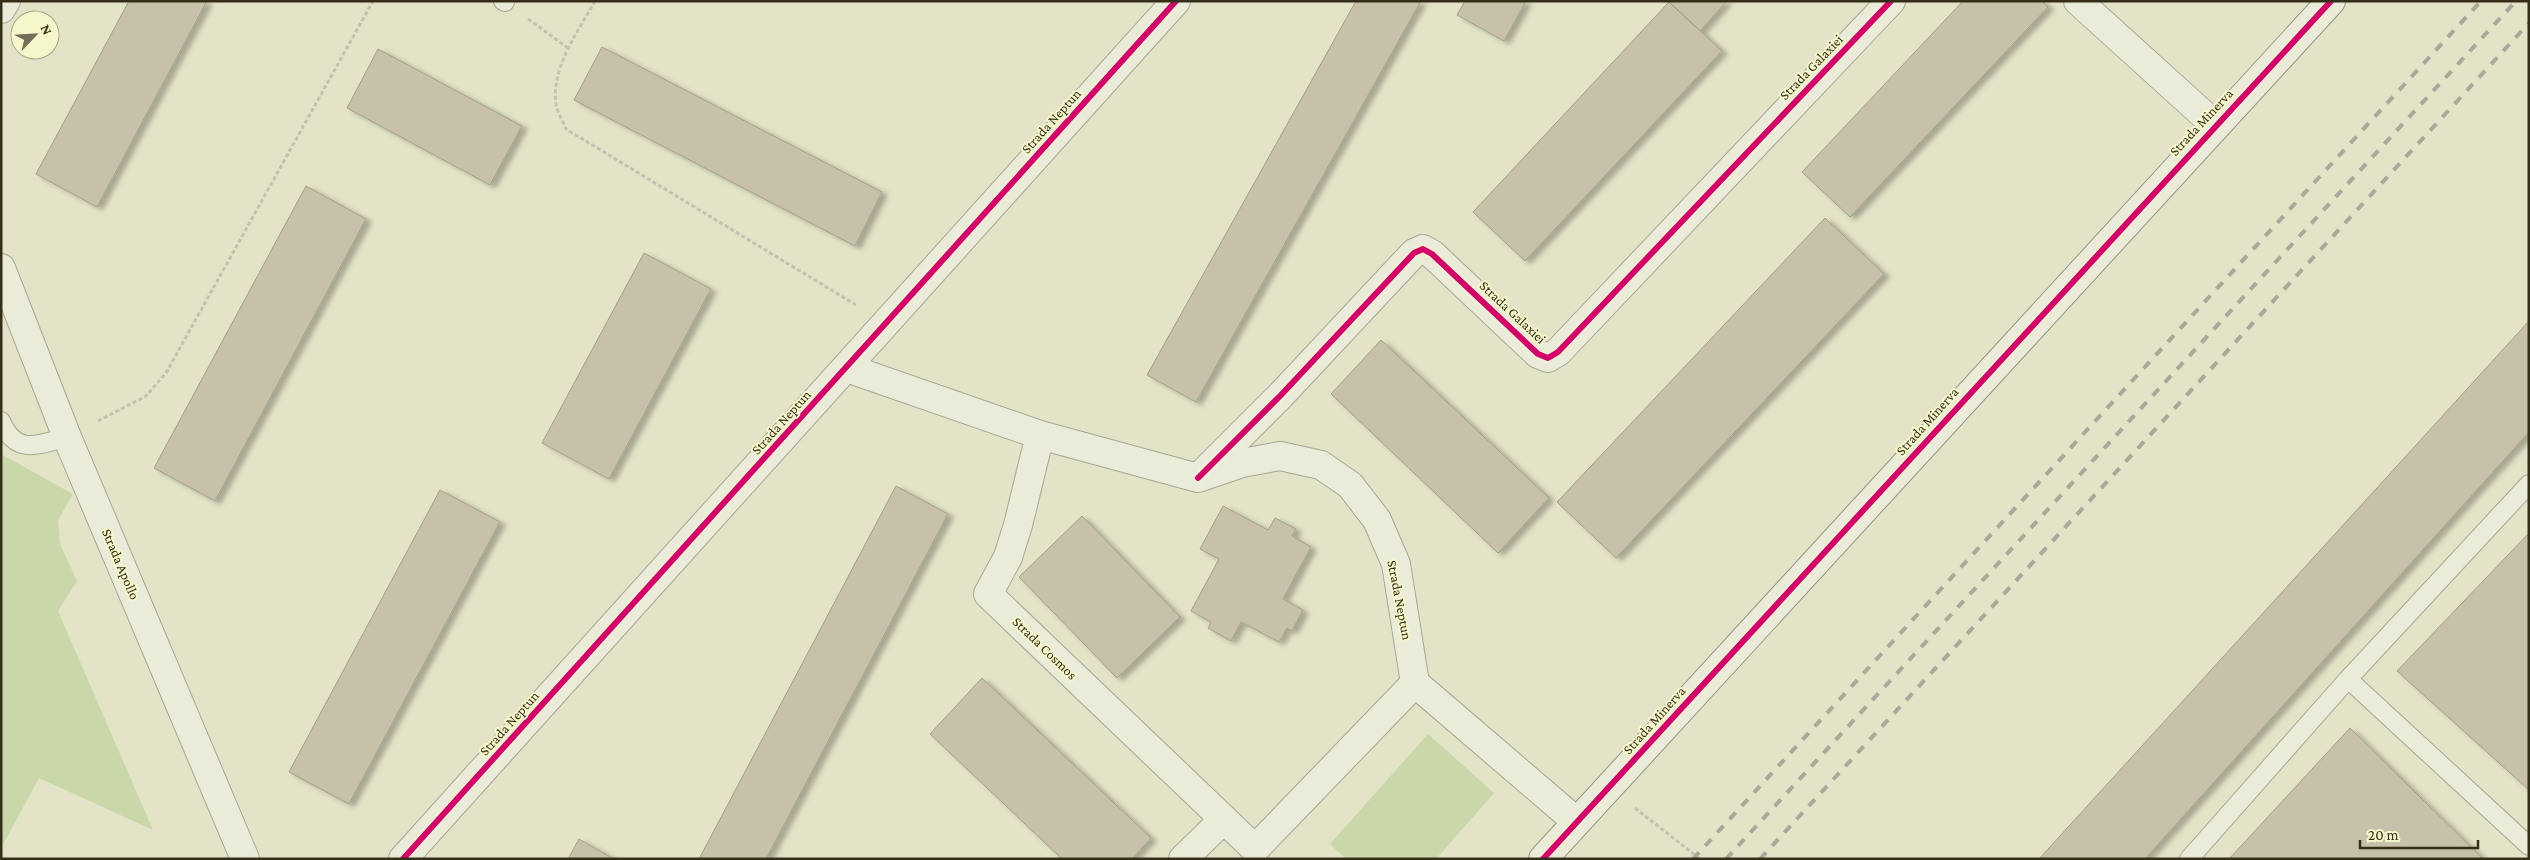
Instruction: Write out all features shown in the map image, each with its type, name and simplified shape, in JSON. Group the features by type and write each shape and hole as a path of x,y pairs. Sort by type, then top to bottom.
{"street":[{"path":"1,10 6,1"},
{"name":"Strada Neptun","path":"403,859 1176,1"},
{"name":"Strada Galaxiei","path":"1198,478 1281,395 1414,253 1423,249 1432,254 1538,354 1548,358 1558,352 1891,1"},
{"path":"2078,1 2216,124"},
{"name":"Strada Minerva","path":"1543,859 2331,1"},
{"name":"Strada Apollo","path":"1,268 67,437 245,859"},
{"path":"847,368 1040,435 1198,478"},
{"name":"Strada Cosmos","path":"1040,435 1008,557 988,594 1260,854"},
{"name":"Strada Neptun","path":"1198,478 1242,463 1280,456 1321,465 1350,486 1377,520 1396,564 1415,683"},
{"path":"1260,854 1415,683 1577,822"},
{"path":"1183,859 1224,819"}],"lane":[{"path":"1,421 6,432 17,443 31,447 67,437"},
{"path":"2189,859 2348,679 2529,484"},
{"path":"2348,679 2529,846"}],"path":[{"path":"67,437 146,396 166,373 373,1"},
{"path":"596,1 568,48 557,77 556,104 566,129 886,323"},
{"path":"504,2 568,48"},
{"path":"1609,787 1700,859"}],"green space":[{"path":"1,454 73,494 58,520 60,544 77,581 58,611 153,830 39,778 1,848"},
{"path":"1428,734 1494,793 1436,859 1346,859 1330,844"}],"building":[{"path":"129,1 207,1 97,207 36,174"},
{"path":"1356,1 1421,1 1196,402 1147,375"},
{"path":"1465,1 1526,1 1504,41 1457,15"},
{"path":"1668,1 1727,1 1700,31"},
{"path":"1963,1 2042,1 2048,7 1850,217 1802,172"},
{"path":"1669,2 1722,51 1525,261 1473,212"},
{"path":"602,47 882,192 855,246 574,100"},
{"path":"378,49 522,126 490,185 347,108"},
{"path":"306,186 366,219 215,501 154,468"},
{"path":"1825,218 1884,274 1616,558 1557,502"},
{"path":"644,253 711,289 609,479 542,443"},
{"path":"2529,321 2529,432 2145,859 2039,859"},
{"path":"1381,340 1549,498 1498,553 1331,394"},
{"path":"896,486 948,514 766,859 699,859"},
{"path":"440,490 500,522 349,804 289,772"},
{"path":"1223,506 1268,530 1275,518 1296,529 1292,536 1311,547 1283,599 1303,610 1292,631 1287,628 1279,642 1241,622 1231,641 1208,628 1211,622 1191,611 1219,559 1200,549"},
{"path":"1082,516 1180,617 1117,678 1019,577"},
{"path":"2529,533 2529,790 2397,671"},
{"path":"982,678 1151,838 1132,859 1062,859 930,734"},
{"path":"2350,728 2483,859 2229,859"},
{"path":"579,839 614,859 568,859"}],"railway":[{"path":"1693,859 2481,1"},
{"path":"1726,859 2516,1"},
{"path":"1760,859 2529,23"}],"cycle path":[{"path":"403,859 1176,1"},
{"path":"1198,478 1281,395 1414,253 1423,249 1432,254 1538,354 1548,358 1558,352 1891,1"},
{"path":"1543,859 2331,1"}]}
